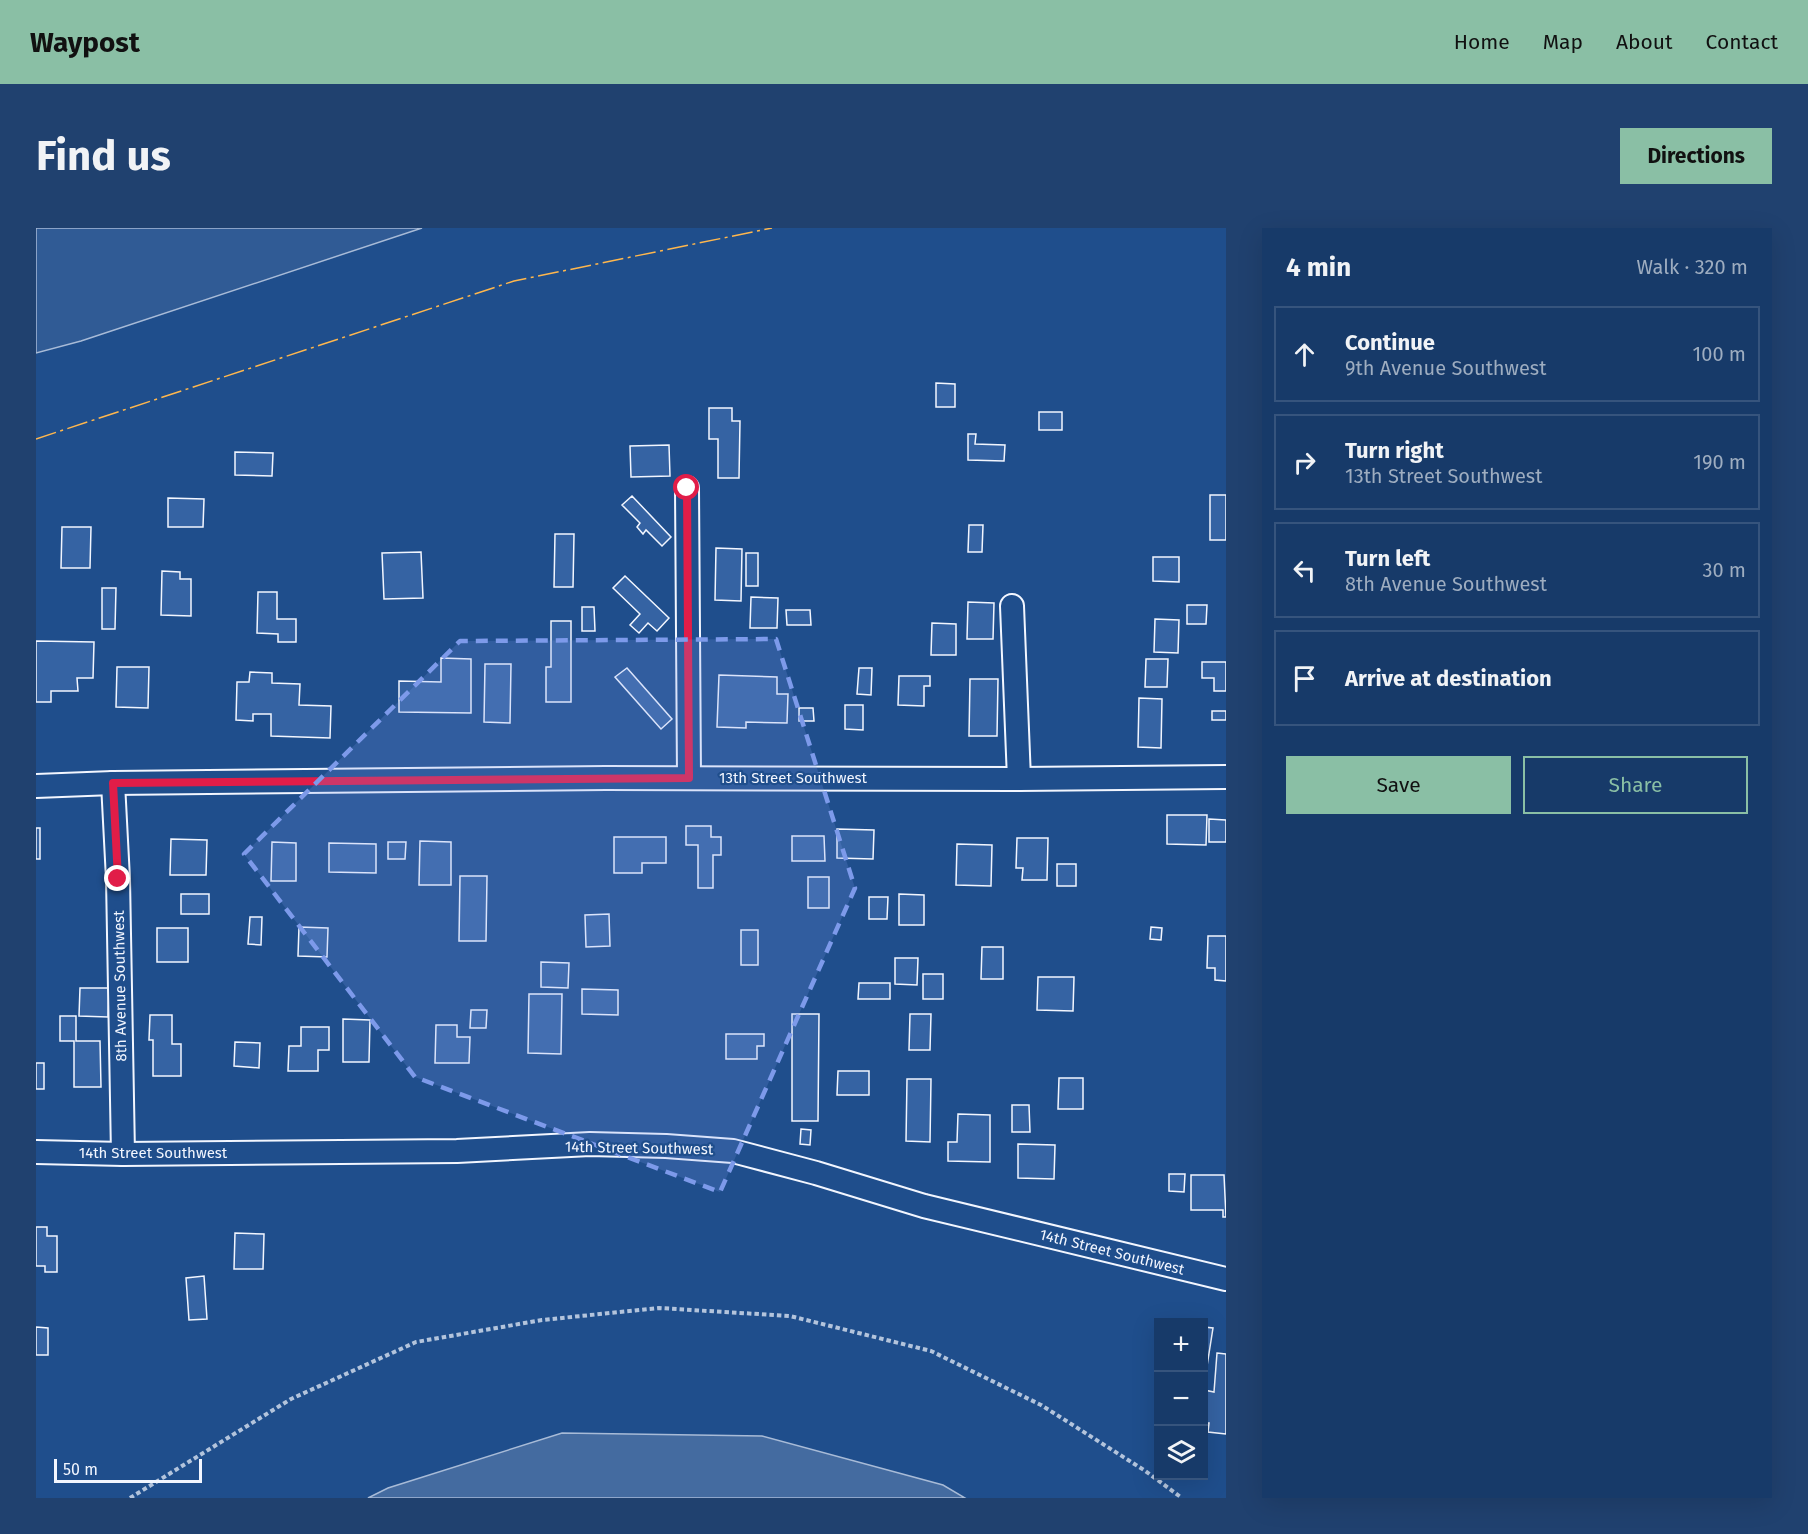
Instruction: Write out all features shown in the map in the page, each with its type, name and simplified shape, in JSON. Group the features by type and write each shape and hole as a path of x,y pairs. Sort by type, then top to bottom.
{"street":[{"path":"687,488 689,778"},
{"path":"1012,606 1019,779"},
{"name":"13th Street Southwest","path":"36,786 113,783 689,778 1226,777"},
{"name":"8th Avenue Southwest","path":"113,783 118,879 123,1154"},
{"name":"14th Street Southwest","path":"36,1152 123,1154 457,1151 590,1144 733,1150 924,1206 1226,1279"}],"path":[{"path":"130,1498 291,1399 416,1342 542,1320 659,1308 790,1316 931,1351 1041,1405 1144,1470 1182,1498"}],"highlighted area":[{"path":"776,639 855,888 720,1192 415,1077 244,854 460,641"}],"shaded area":[{"path":"36,228 422,228 81,341 36,353"},
{"path":"562,1433 762,1436 943,1485 965,1498 368,1498 388,1488"}],"building":[{"path":"936,383 955,384 955,407 936,407"},
{"path":"709,408 732,408 732,421 740,421 739,478 718,478 718,439 709,439"},
{"path":"1039,412 1062,412 1062,430 1039,430"},
{"path":"968,434 976,434 975,444 1005,445 1004,461 968,460"},
{"path":"669,445 670,476 631,477 630,446"},
{"path":"235,452 273,453 272,476 235,475"},
{"path":"1210,495 1226,495 1226,540 1210,540"},
{"path":"632,496 671,537 662,546 646,530 643,534 637,527 640,523 622,505"},
{"path":"168,498 204,499 203,527 168,527"},
{"path":"969,525 983,525 982,552 968,552"},
{"path":"62,527 91,527 90,568 61,568"},
{"path":"555,534 574,534 573,587 554,587"},
{"path":"716,548 742,549 741,601 715,600"},
{"path":"421,552 423,598 384,599 382,553"},
{"path":"746,553 758,553 758,586 746,586"},
{"path":"1153,557 1179,557 1179,582 1153,581"},
{"path":"162,571 180,572 180,579 191,579 191,616 161,615"},
{"path":"625,576 669,618 657,631 648,623 639,633 630,625 640,614 613,588"},
{"path":"102,588 116,588 115,629 102,629"},
{"path":"258,592 277,592 277,619 296,619 296,642 278,642 278,634 257,633"},
{"path":"751,597 778,598 777,628 750,628"},
{"path":"968,602 994,603 993,639 967,639"},
{"path":"1187,605 1207,605 1206,624 1187,624"},
{"path":"582,607 594,607 595,631 582,631"},
{"path":"786,610 810,610 811,625 787,625"},
{"path":"1155,619 1179,620 1178,653 1154,652"},
{"path":"551,621 571,621 571,702 546,702 546,667 551,667"},
{"path":"932,623 956,624 956,655 931,655"},
{"path":"36,641 94,642 93,678 77,678 78,691 51,691 51,702 36,702"},
{"path":"441,658 471,659 471,713 399,712 399,681 441,682"},
{"path":"1146,659 1168,659 1167,687 1145,687"},
{"path":"1202,662 1226,662 1226,691 1214,691 1214,678 1202,678"},
{"path":"485,664 511,664 510,723 484,722"},
{"path":"117,667 149,667 148,708 116,707"},
{"path":"627,668 672,719 661,729 615,677"},
{"path":"859,668 872,668 871,695 857,694"},
{"path":"250,672 272,673 272,683 300,684 299,705 331,706 330,738 271,736 271,714 253,714 253,721 236,720 237,682 249,682"},
{"path":"719,675 777,677 777,694 788,694 787,723 746,722 746,728 717,727"},
{"path":"899,676 930,676 930,686 924,686 924,706 898,705"},
{"path":"970,679 998,679 997,736 969,736"},
{"path":"1139,698 1162,699 1161,748 1138,747"},
{"path":"845,705 863,705 863,730 845,729"},
{"path":"799,708 813,708 814,721 799,721"},
{"path":"1212,711 1226,711 1226,720 1212,720"},
{"path":"1167,815 1207,815 1206,845 1167,844"},
{"path":"1209,819 1226,820 1226,842 1209,842"},
{"path":"686,826 711,826 711,837 721,837 721,855 713,855 713,888 698,888 698,845 686,845"},
{"path":"36,828 40,828 40,859 36,859"},
{"path":"837,829 874,830 873,859 837,858"},
{"path":"792,836 824,836 825,861 792,861"},
{"path":"614,837 666,837 666,863 642,863 642,873 614,873"},
{"path":"1017,838 1048,838 1047,880 1022,880 1023,868 1016,868"},
{"path":"171,839 207,840 206,875 170,875"},
{"path":"420,841 451,842 451,885 419,885"},
{"path":"272,842 296,843 296,881 271,881"},
{"path":"388,842 406,842 405,859 388,859"},
{"path":"329,843 376,844 376,873 329,872"},
{"path":"957,844 992,845 991,886 956,885"},
{"path":"1057,864 1076,864 1076,886 1057,886"},
{"path":"460,876 487,876 486,941 459,941"},
{"path":"808,877 829,877 829,908 808,908"},
{"path":"181,894 209,894 209,914 181,914"},
{"path":"899,894 924,895 924,925 899,925"},
{"path":"869,897 888,897 887,919 869,919"},
{"path":"609,914 610,946 586,947 585,915"},
{"path":"250,917 262,917 261,945 248,944"},
{"path":"299,927 328,928 327,957 298,956"},
{"path":"1151,927 1162,928 1161,940 1150,939"},
{"path":"157,928 188,928 188,962 157,962"},
{"path":"741,930 758,930 758,965 741,965"},
{"path":"1208,936 1226,936 1226,981 1215,980 1215,968 1207,968"},
{"path":"982,947 1003,947 1003,979 981,979"},
{"path":"895,958 918,958 917,985 895,984"},
{"path":"541,962 569,963 568,988 541,987"},
{"path":"923,974 943,974 943,999 923,999"},
{"path":"1038,977 1074,977 1073,1011 1037,1010"},
{"path":"859,983 890,983 890,999 858,999"},
{"path":"80,988 109,988 108,1017 79,1016"},
{"path":"582,989 618,990 618,1015 582,1014"},
{"path":"529,994 562,994 561,1054 528,1053"},
{"path":"471,1010 487,1010 486,1028 470,1028"},
{"path":"792,1014 819,1014 818,1121 792,1121"},
{"path":"910,1014 931,1014 930,1050 909,1050"},
{"path":"150,1015 172,1015 172,1044 181,1044 181,1076 153,1076 153,1040 149,1040"},
{"path":"60,1016 76,1016 76,1041 100,1041 101,1087 74,1087 74,1041 60,1041"},
{"path":"343,1019 370,1020 369,1062 343,1062"},
{"path":"436,1025 457,1025 457,1037 470,1037 469,1063 435,1063"},
{"path":"301,1027 329,1027 329,1050 318,1050 318,1071 288,1071 289,1046 301,1046"},
{"path":"726,1034 764,1034 764,1046 757,1046 757,1059 726,1059"},
{"path":"235,1042 260,1043 259,1068 234,1066"},
{"path":"36,1063 44,1063 44,1089 36,1089"},
{"path":"838,1071 869,1071 869,1095 837,1095"},
{"path":"1059,1078 1083,1078 1083,1109 1058,1109"},
{"path":"907,1079 931,1079 930,1142 906,1141"},
{"path":"1012,1105 1029,1105 1030,1132 1012,1132"},
{"path":"958,1114 990,1115 990,1162 948,1161 948,1142 957,1142"},
{"path":"801,1129 811,1130 810,1145 800,1144"},
{"path":"1018,1144 1055,1145 1054,1179 1018,1178"},
{"path":"1169,1174 1185,1174 1184,1192 1169,1191"},
{"path":"1191,1175 1224,1175 1226,1217 1223,1217 1223,1210 1191,1210"},
{"path":"36,1227 47,1227 47,1236 57,1236 57,1272 45,1272 45,1266 36,1266"},
{"path":"235,1233 264,1234 263,1269 234,1269"},
{"path":"204,1276 207,1319 189,1320 186,1278"},
{"path":"36,1327 48,1328 48,1355 36,1355"},
{"path":"1208,1327 1213,1328 1208,1360"},
{"path":"1217,1353 1226,1354 1226,1434 1208,1432 1208,1391 1214,1392"}],"power":[{"path":"36,439 514,281 772,228"}],"route":[{"path":"118,879 113,783 689,778 687,488"}]}
